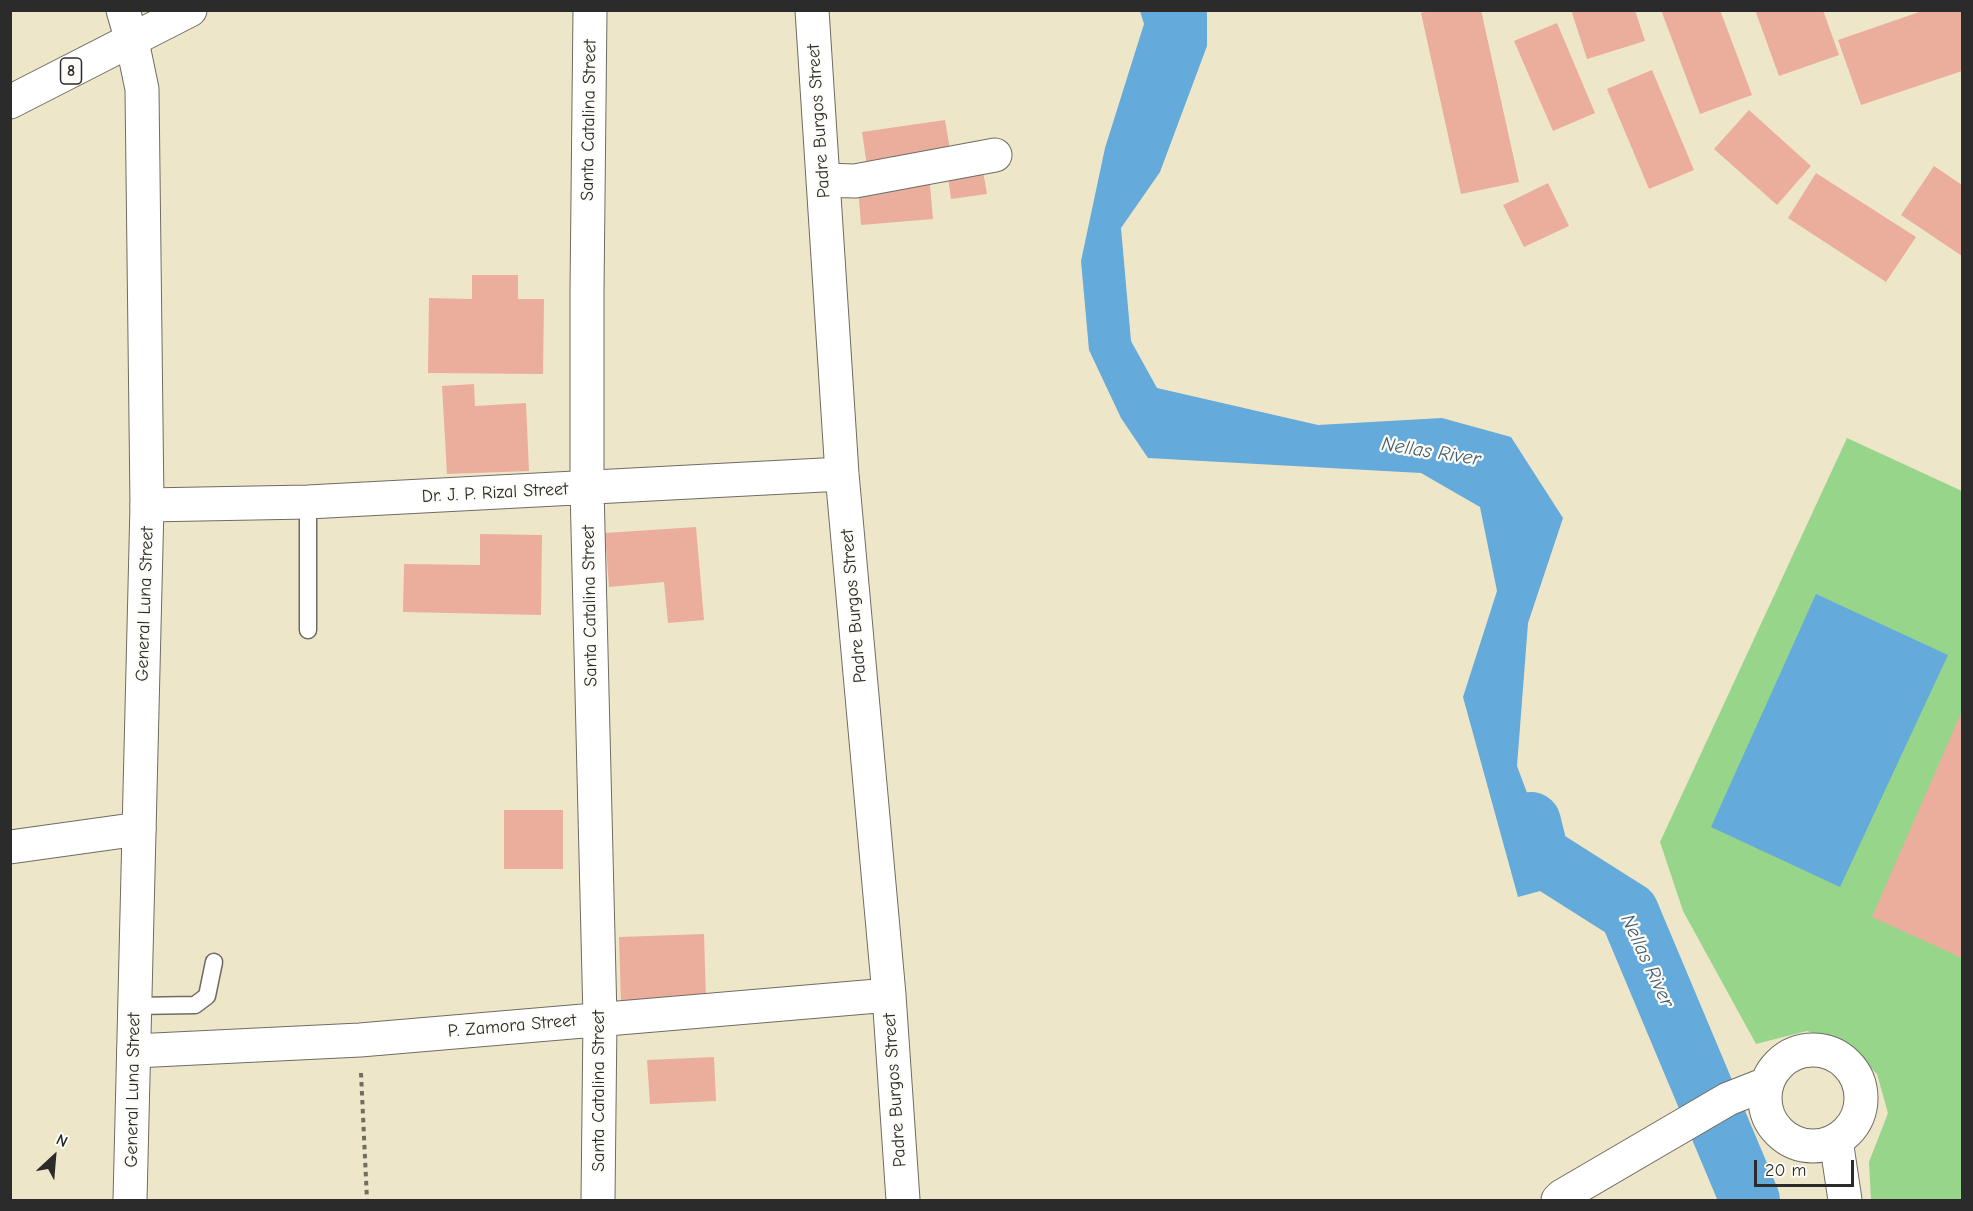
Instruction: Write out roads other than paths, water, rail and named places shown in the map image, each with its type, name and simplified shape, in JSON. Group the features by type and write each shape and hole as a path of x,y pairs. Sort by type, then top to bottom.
{"main road":[{"name":"8","path":"10,102 127,26 190,10"},
{"name":"Santa Catalina Street","path":"590,10 586,291 587,488 600,1018 598,1200"},
{"name":"Padre Burgos Street","path":"812,10 842,474 889,995 903,1200"},
{"name":"General Luna Street","path":"127,26 142,89 147,506 130,1200"},
{"path":"823,180 855,181 995,155"},
{"name":"Dr. J. P. Rizal Street","path":"147,506 308,502 842,474"},
{"path":"10,847 139,829"},
{"name":"P. Zamora Street","path":"134,1051 360,1040 889,995"},
{"path":"1820,1050 1836,1056 1850,1067 1858,1082 1861,1098 1858,1115 1849,1130 1836,1140 1820,1146 1804,1145 1789,1140 1776,1130 1767,1116 1764,1100 1766,1084 1774,1068 1787,1057 1803,1051 1820,1050"},
{"path":"1558,1200 1692,1119 1728,1099 1766,1084"},
{"path":"1836,1140 1845,1200"}],"lane":[{"path":"308,502 308,630"},
{"path":"135,1006 195,1005 207,996 214,962"}],"water":[{"path":"1140,11 1207,11 1207,46 1160,172 1121,228 1131,341 1157,388 1318,425 1442,418 1511,437 1563,518 1528,623 1517,766 1544,838 1607,873 1518,897 1463,697 1497,591 1480,507 1421,473 1148,458 1121,418 1089,350 1081,261 1105,148 1144,24"},
{"path":"1816,594 1948,655 1840,887 1711,827"}],"waterway":[{"name":"Nellas River","path":"1531,822 1539,855 1629,912 1750,1200"}]}
